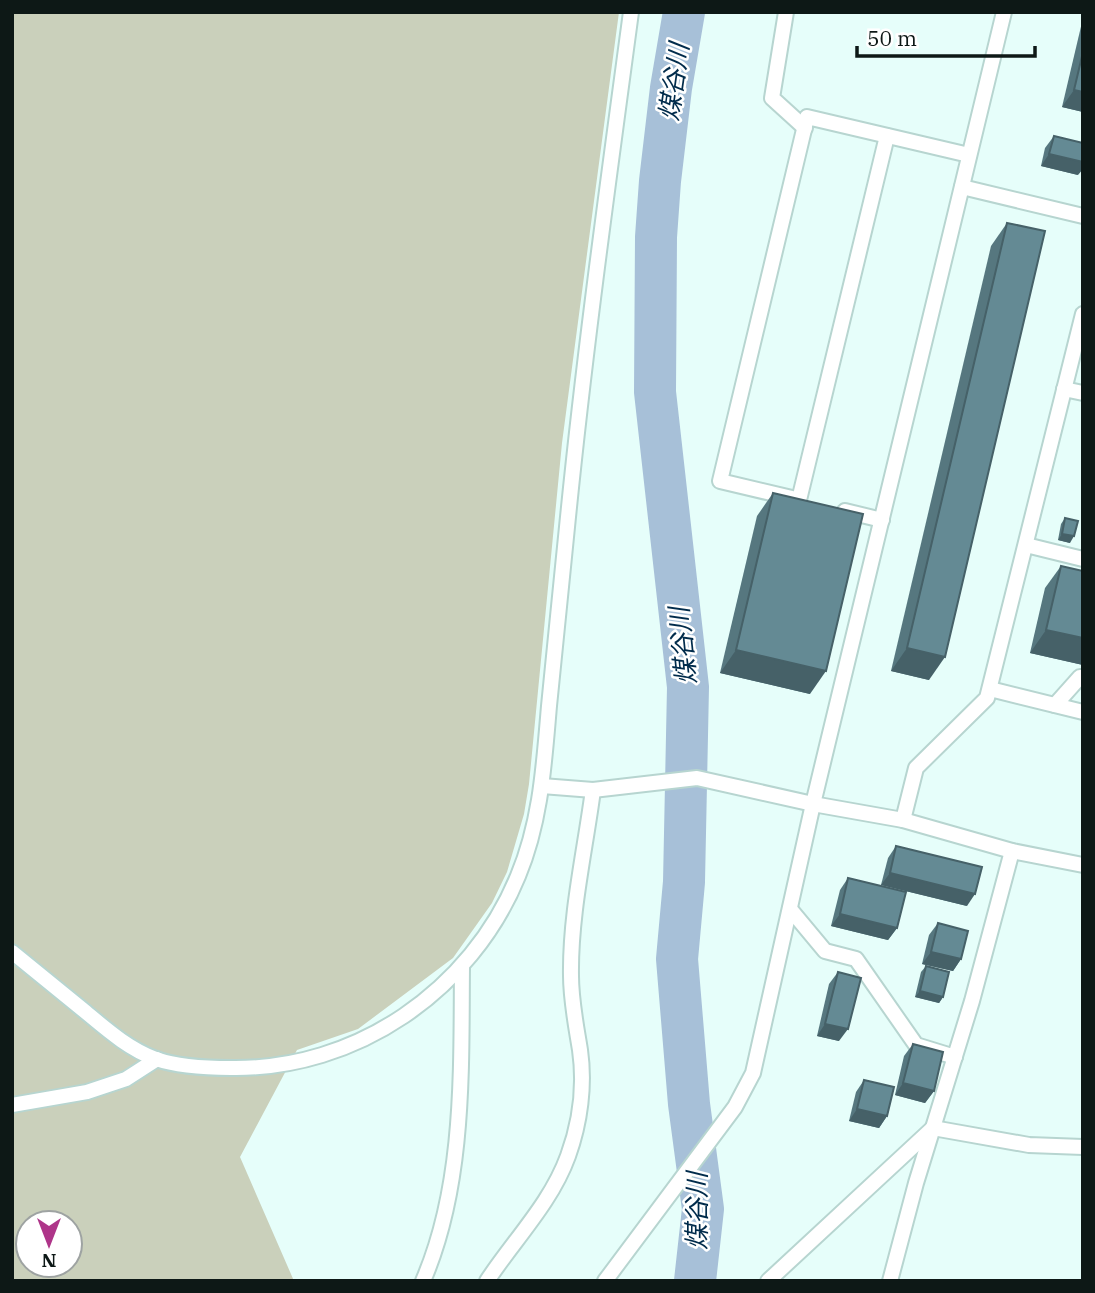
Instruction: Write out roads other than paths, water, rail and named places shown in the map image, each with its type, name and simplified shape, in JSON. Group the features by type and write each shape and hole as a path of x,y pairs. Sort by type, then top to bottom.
{"lane":[{"path":"12,951 118,1039 157,1059 186,1065 245,1069 295,1063 364,1041 421,1004 462,967 484,939 503,909 518,877 534,827 541,786 575,444 631,12"},
{"path":"786,12 772,98 805,128"},
{"path":"605,1281 735,1107 752,1073 813,804 1004,12"},
{"path":"887,136 805,502 720,481 807,117 969,155"},
{"path":"962,187 1083,216"},
{"path":"903,820 916,768 987,698 1083,314"},
{"path":"1064,388 1083,393"},
{"path":"835,509 882,520"},
{"path":"1026,545 1083,559"},
{"path":"1055,705 1080,677 1083,677"},
{"path":"990,689 1083,712"},
{"path":"541,786 613,789 697,778 813,804 903,820 1012,850 1083,865"},
{"path":"487,1281 516,1244 559,1179 575,1136 582,1072 573,1011 571,945 593,790"},
{"path":"890,1281 1012,850"},
{"path":"790,909 825,951 856,959 916,1045 955,1057"},
{"path":"423,1281 434,1255 449,1184 461,1102 462,967"},
{"path":"12,1105 88,1092 126,1079 157,1059"},
{"path":"933,1128 1029,1145 1083,1147"},
{"path":"768,1281 933,1128"}],"waterway":[{"name":"煤谷川","path":"684,12 671,88 660,181 656,237 655,392 688,687 684,882 677,959 689,1104 703,1209 695,1281"}]}
